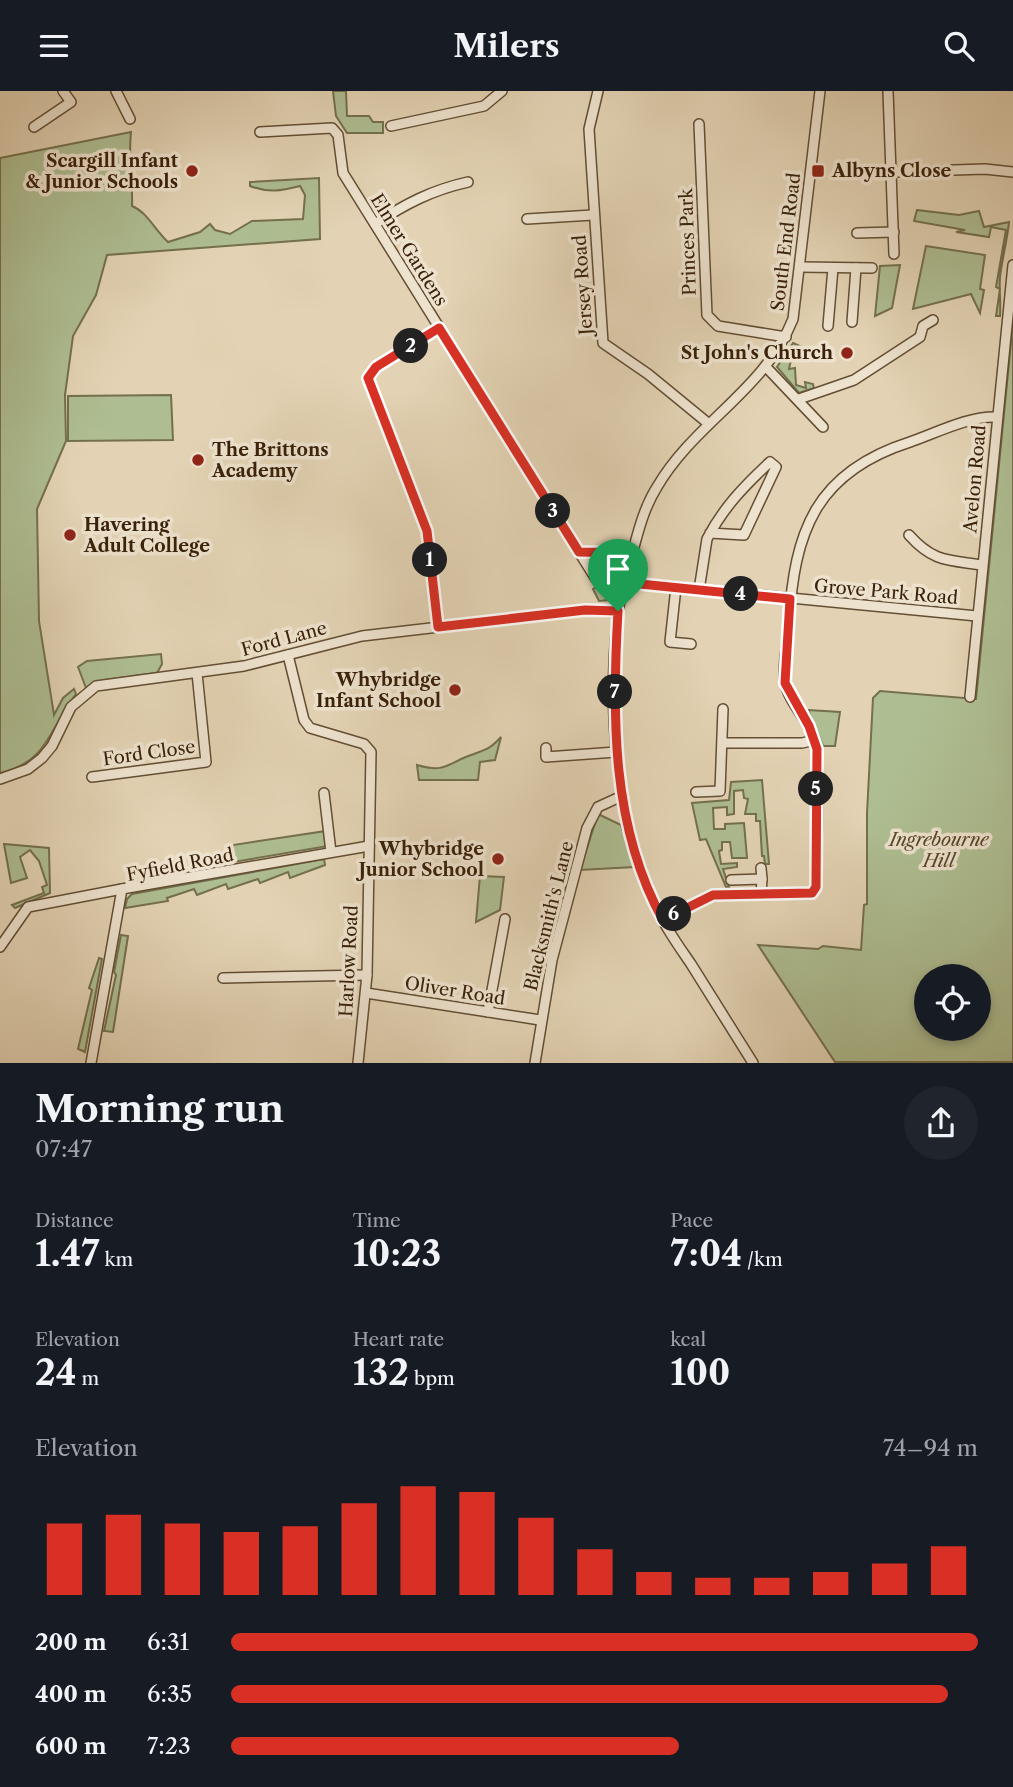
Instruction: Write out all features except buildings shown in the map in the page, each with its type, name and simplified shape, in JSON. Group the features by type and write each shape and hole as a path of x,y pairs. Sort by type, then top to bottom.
{"street":[{"path":"34,127 71,102 64,91"},
{"path":"116,91 131,118"},
{"path":"391,126 484,106 502,91"},
{"name":"Jersey Road","path":"598,91 589,120 603,343 648,374 709,424"},
{"name":"South End Road","path":"753,1062 663,920 652,898 622,796 616,752 618,611 632,553 655,489 673,463 709,424 767,368 786,338 793,319 820,91"},
{"path":"888,91 894,254"},
{"name":"Princes Park","path":"699,124 707,315 718,326 786,338"},
{"name":"Elmer Gardens","path":"260,132 332,128 338,135 343,173 596,579"},
{"path":"892,172 985,169 1013,172"},
{"path":"375,223 411,200 438,188 468,182"},
{"path":"527,219 593,215"},
{"path":"857,233 894,232"},
{"name":"Avelon Road","path":"970,697 1013,265"},
{"path":"800,267 872,268"},
{"path":"828,326 833,268"},
{"path":"852,322 856,268"},
{"path":"799,399 854,380 920,337 923,327 933,320"},
{"path":"438,627 427,531 368,378 376,367 439,328"},
{"path":"767,368 823,427"},
{"path":"663,920 713,895 804,896 812,893 816,887 815,740 785,683 790,599 802,535 816,507 833,483 882,451 996,417"},
{"path":"699,590 710,533 724,508 770,462 776,467 744,535 710,533"},
{"path":"909,535 925,552 954,561 982,565"},
{"path":"579,552 632,553"},
{"name":"Grove Park Road","path":"625,582 977,616"},
{"path":"676,587 670,642 691,644"},
{"name":"Ford Lane","path":"0,779 28,769 42,758 52,746 71,707 86,691 108,683 244,666 340,640 585,610 618,611"},
{"name":"Harlow Road","path":"288,655 304,720 310,728 365,744 371,752 367,975 358,1062"},
{"name":"Ford Close","path":"92,777 206,762 197,673"},
{"path":"696,792 720,791 723,709"},
{"path":"723,743 802,743 815,740"},
{"path":"545,748 546,757 616,752"},
{"path":"324,793 331,852"},
{"name":"Blacksmith's Lane","path":"535,1062 540,1020 587,828 598,807 622,796"},
{"name":"Fyfield Road","path":"91,1062 122,889 369,846"},
{"path":"761,868 761,895"},
{"path":"731,880 762,879"},
{"path":"0,947 28,907 122,889"},
{"path":"488,1012 505,919"},
{"path":"223,978 367,975"},
{"name":"Oliver Road","path":"366,993 540,1020"}],"green space":[{"path":"333,91 346,91 347,116 369,116 373,122 383,122 383,133 347,133 336,116"},
{"path":"131,132 132,206 147,217 168,242 200,232 210,224 215,230 230,234 252,221 303,219 305,195 300,186 269,190 250,186 250,182 319,178 320,239 107,255 96,295 73,336 65,395 66,441 37,509 39,621 54,715 63,698 74,689 76,694 38,752 29,761 0,773 0,158"},
{"path":"917,210 959,215 979,211 984,227 1009,222 1000,289 996,287 1006,230 991,227 989,237 956,232 965,230 914,221"},
{"path":"926,246 985,255 980,313 971,294 913,309"},
{"path":"900,265 892,308 875,316 880,266"},
{"path":"1000,290 1000,316 996,316"},
{"name":"Ingrebourne Hill","path":"1013,322 1013,1062 835,1062 758,945 818,949 823,946 861,950 864,905 867,904 867,813 873,698 880,691 976,699"},
{"path":"793,343 800,346 799,351 792,355 789,369 795,368 796,385 806,388 805,382 813,384 814,388 799,393 777,367"},
{"path":"171,395 173,440 68,441 68,396"},
{"path":"593,558 604,558 614,588 609,600 599,601 593,589 606,580 598,568 593,568"},
{"path":"161,654 162,664 157,673 105,680 86,688 78,667 87,661"},
{"path":"808,710 840,712 835,746 823,746"},
{"path":"501,737 495,760 480,762 478,780 419,780 417,765 435,768 447,766 489,748"},
{"path":"762,780 769,864 765,864 762,856 760,821 756,821 756,814 745,814 748,799 744,798 743,790 734,791 734,814 727,815 727,807 713,808 714,829 725,829 725,824 744,823 747,858 732,858 730,842 722,842 722,850 719,851 721,864 737,863 737,867 723,869 729,887 726,887 706,839 700,840 692,803 729,800 731,782"},
{"path":"598,814 621,825 634,867 580,870"},
{"path":"326,831 328,846 204,867 202,856 233,850 233,845"},
{"path":"4,844 49,848 50,893 15,908 12,905 44,893 42,887 47,885 39,861 30,850 20,857 27,878 11,883"},
{"path":"324,859 325,865 290,878 288,872 260,883 258,879 228,889 226,884 197,895 194,889 167,898 168,901 125,908 127,899 132,894"},
{"path":"480,876 504,877 500,910 476,922"},
{"path":"121,935 128,936 113,1032 104,1031 116,975 114,972"},
{"path":"99,958 102,959 85,1052 78,1049 92,990 89,988"}],"place":[{"name":"Scargill Infant & Junior Schools","path":"192,171"},
{"name":"Albyns Close","path":"818,171"},
{"name":"St John's Church","path":"847,353"},
{"name":"The Brittons Academy","path":"198,460"},
{"name":"Havering Adult College","path":"70,535"},
{"name":"Whybridge Infant School","path":"455,690"},
{"name":"Whybridge Junior School","path":"498,859"}],"route":[{"path":"439,328 579,552 632,553 625,582 790,599 785,683 809,726 817,749 816,887 812,893 804,896 713,895 663,920 652,898 639,859 620,784 616,754 615,697 618,611 594,609 438,627 427,531 369,386 368,378 371,372 439,328"}]}
